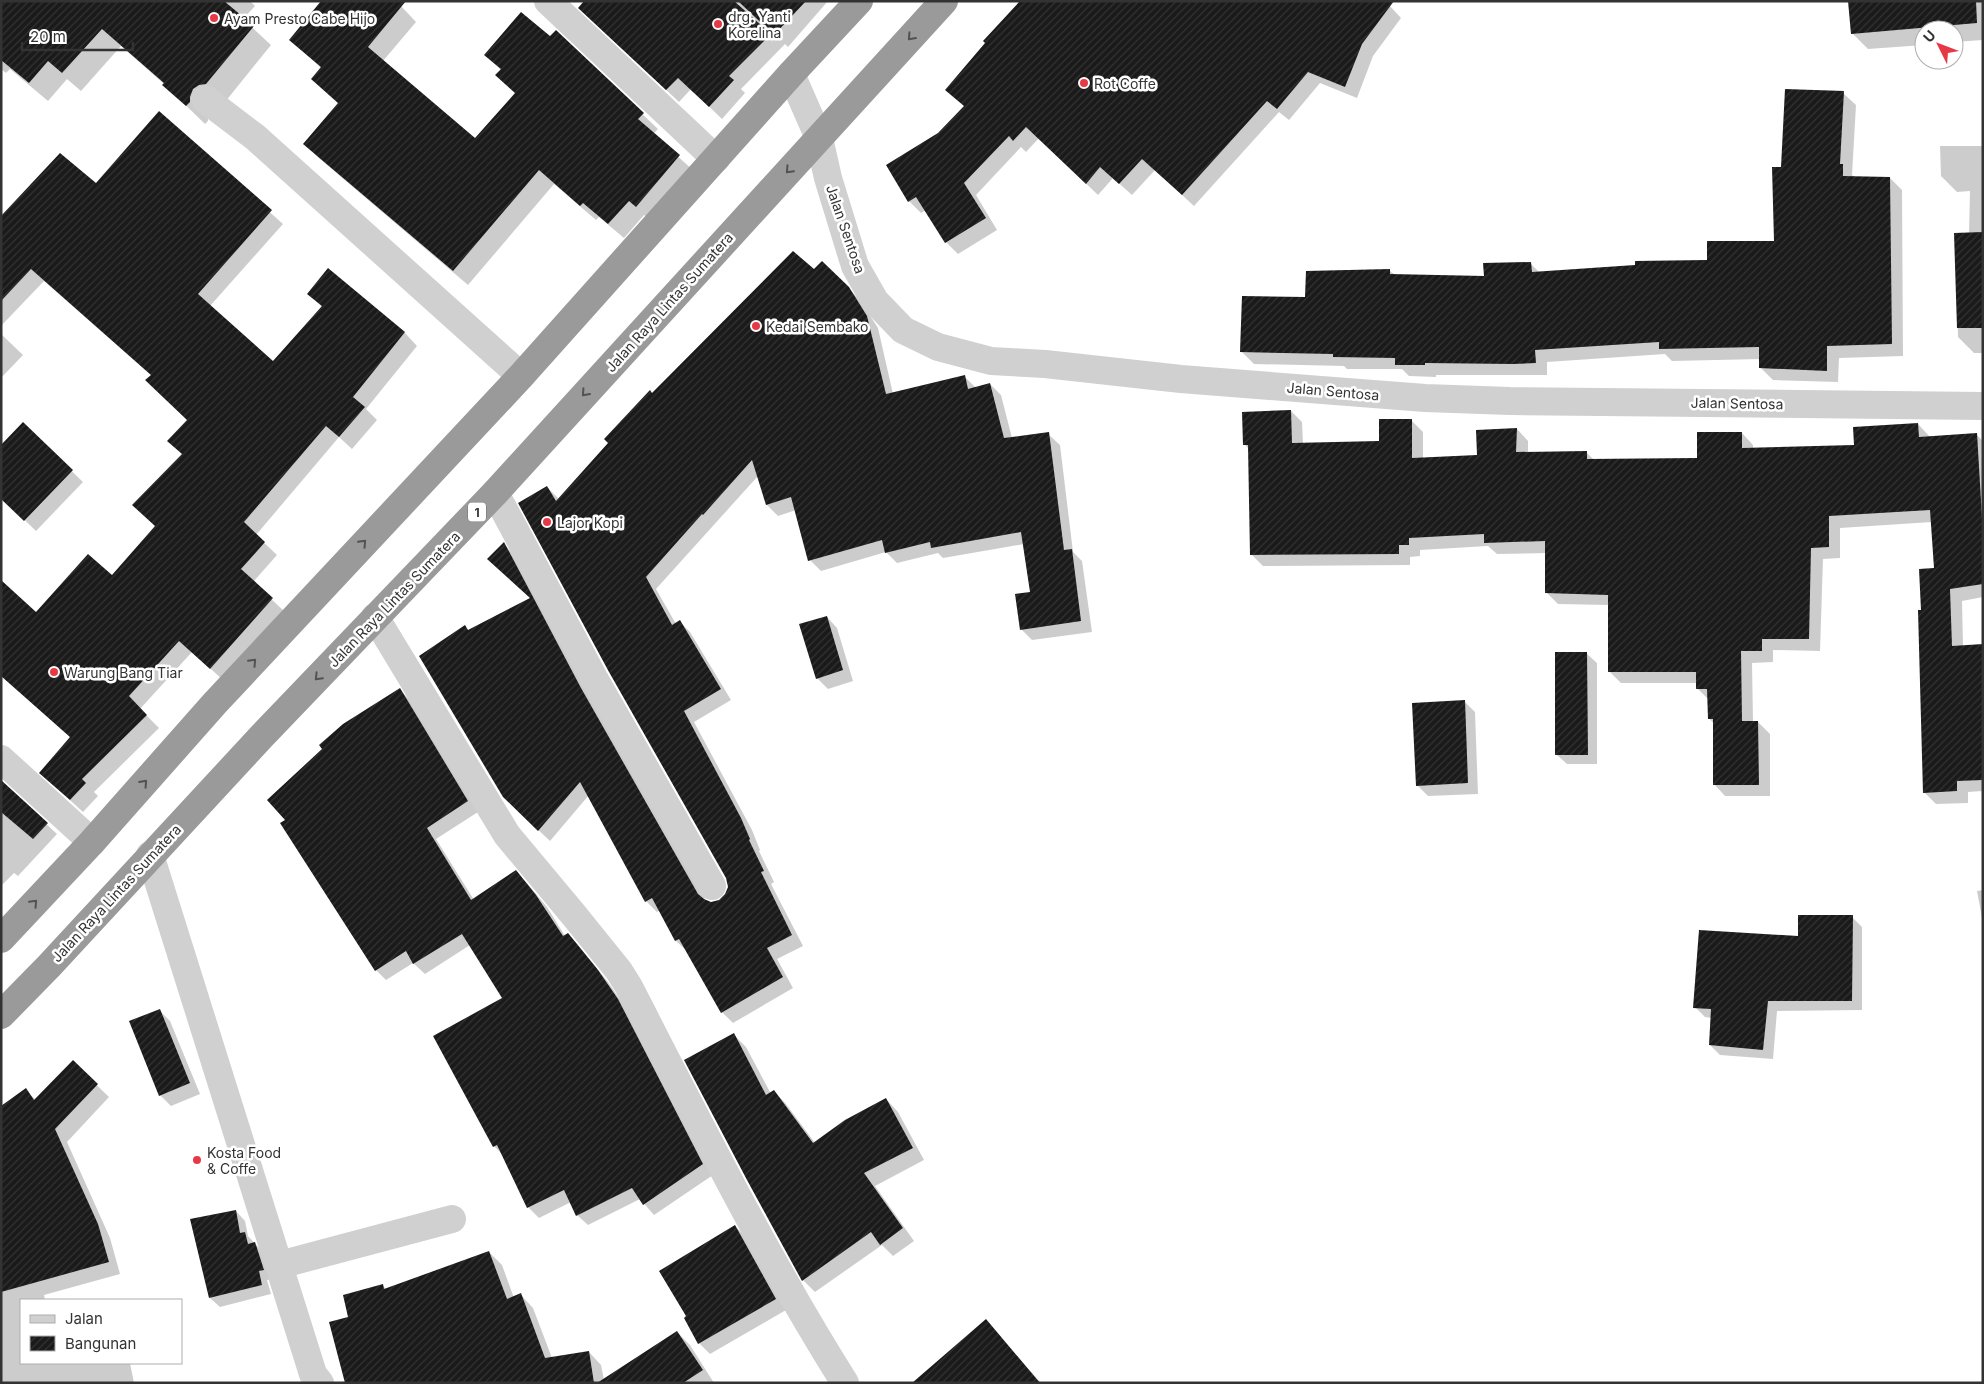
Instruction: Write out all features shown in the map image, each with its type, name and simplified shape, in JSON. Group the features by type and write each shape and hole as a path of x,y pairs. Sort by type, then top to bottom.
{"highway":[{"path":"1,939 92,842 215,703 521,376 791,74 859,1"},
{"name":"Jalan Raya Lintas Sumatera","path":"1,1015 49,966 150,855 495,493 944,1"}],"street":[{"path":"548,1 716,159"},
{"name":"Jalan Sentosa","path":"791,74 820,138 828,178 855,266 876,301 903,330 938,347 992,361 1045,364 1181,379 1425,398 1510,401 1983,406"},
{"path":"205,99 255,137 521,376"},
{"path":"495,493 594,680 712,886"},
{"path":"375,618 507,835 573,914 630,987 721,1166 815,1334 845,1383"},
{"path":"1,759 92,842"},
{"path":"150,855 313,1374 320,1383"},
{"path":"279,1265 452,1219"}],"building":[{"path":"1,1 224,1 254,26 206,84 199,85 193,89 190,102 186,106 162,85 164,83 102,29 62,73 48,61 29,83 1,60"},
{"path":"321,1 406,1 368,47 475,138 515,93 495,75 501,69 484,55 521,12 550,36 556,30 644,113 638,119 680,155 636,207 629,201 608,224 583,203 580,206 539,170 453,271 303,144 338,103 311,79 321,67 289,40"},
{"path":"584,1 734,1 771,34 729,76 734,80 709,107 678,78 666,90 578,8"},
{"path":"738,1 806,1 774,35"},
{"path":"1020,1 1394,1 1362,44 1345,87 1308,72 1277,109 1267,101 1182,195 1142,159 1119,184 1100,167 1086,184 1026,127 1013,141 1009,136 964,183 986,218 945,243 916,197 908,202 886,165 938,133 964,106 945,90 985,43 983,41"},
{"path":"1848,1 1976,1 1977,23 1964,24 1964,20 1914,20 1914,28 1851,34"},
{"path":"1785,89 1844,91 1840,164 1843,164 1843,176 1890,177 1892,344 1827,346 1827,371 1759,368 1759,347 1659,349 1659,342 1535,350 1536,363 1513,364 1425,363 1425,365 1395,365 1395,358 1333,357 1333,354 1240,352 1242,296 1305,297 1306,271 1390,269 1390,274 1484,276 1483,263 1531,262 1532,272 1635,265 1635,261 1707,260 1707,241 1774,241 1772,167 1781,167"},
{"path":"159,111 272,210 198,294 273,361 322,306 307,294 328,268 405,332 353,397 365,407 339,437 326,426 244,522 265,542 241,569 273,598 210,669 179,641 129,696 147,715 82,779 86,783 70,800 39,773 70,737 1,676 1,580 36,612 88,554 112,575 155,526 132,505 182,454 167,441 187,420 145,380 151,375 31,269 1,301 1,216 60,153 96,183"},
{"path":"1983,232 1983,328 1957,328 1954,233"},
{"path":"793,251 814,269 822,261 849,287 867,316 886,394 965,375 968,389 990,383 1004,438 1049,432 1064,550 1072,549 1081,621 1020,630 1015,594 1030,592 1021,532 931,548 930,542 885,553 882,540 808,561 791,497 766,505 752,460 702,514 646,577 672,625 680,620 721,689 684,711 741,818 764,871 761,872 792,935 767,948 783,977 721,1013 679,939 675,941 652,898 645,902 580,782 538,831 503,797 419,656 465,625 468,630 530,598 487,559 504,542 581,688 698,894 711,902 719,900 725,894 728,887 726,878 609,672 518,503 547,486 556,501 608,443 604,439 650,390 652,393"},
{"path":"1291,410 1292,443 1379,441 1379,419 1412,419 1412,458 1477,455 1476,430 1517,428 1516,452 1587,451 1587,459 1697,458 1697,432 1742,432 1742,448 1854,445 1853,427 1918,423 1919,437 1977,433 1983,534 1983,584 1950,589 1952,646 1983,644 1983,780 1957,781 1957,791 1923,793 1918,610 1921,610 1919,569 1934,568 1930,510 1829,516 1829,547 1811,548 1809,639 1762,639 1762,651 1741,651 1742,721 1758,721 1759,785 1713,785 1713,719 1708,719 1707,689 1696,689 1696,672 1608,672 1608,595 1545,593 1545,541 1484,543 1484,534 1409,538 1409,545 1399,545 1399,554 1250,555 1248,445 1243,445 1242,412"},
{"path":"23,422 73,470 24,521 1,499 1,445"},
{"path":"827,616 843,670 816,679 799,624"},
{"path":"1555,652 1587,652 1588,755 1555,755"},
{"path":"400,688 468,801 427,828 471,900 516,870 536,895 563,936 568,933 598,970 618,999 703,1164 643,1205 632,1188 576,1216 564,1190 527,1208 497,1145 493,1147 433,1036 502,998 462,934 413,964 406,951 375,971 280,823 285,820 267,800 322,749 319,745 343,724"},
{"path":"1465,700 1468,783 1416,786 1412,703"},
{"path":"1,780 48,823 33,839 1,812"},
{"path":"1798,915 1853,915 1852,1001 1768,1001 1763,1050 1709,1045 1711,1009 1693,1008 1699,930 1798,936"},
{"path":"160,1009 190,1083 159,1096 129,1021"},
{"path":"734,1033 766,1095 774,1090 813,1143 845,1120 886,1098 913,1148 864,1173 903,1228 880,1245 871,1232 802,1281 684,1060"},
{"path":"73,1060 98,1084 55,1129 98,1224 109,1262 1,1292 1,1106 26,1088 34,1100"},
{"path":"236,1210 240,1233 245,1232 248,1244 255,1242 264,1270 259,1271 262,1285 209,1298 190,1219"},
{"path":"735,1225 776,1299 698,1344 684,1318 686,1316 659,1271"},
{"path":"489,1251 507,1299 521,1293 545,1358 589,1351 594,1383 345,1383 329,1322 348,1317 343,1295 383,1284 384,1289"},
{"path":"986,1319 1040,1383 912,1383"},
{"path":"677,1331 703,1370 683,1383 597,1383"}],"place":[{"name":"Ayam Presto Cabe Hijo","path":"214,18"},
{"name":"drg. Yanti Korelina","path":"718,24"},
{"name":"Rot Coffe","path":"1084,83"},
{"name":"Kedai Sembako","path":"756,326"},
{"name":"Lajor Kopi","path":"547,522"},
{"name":"Warung Bang Tiar","path":"54,672"},
{"name":"Kosta Food & Coffe","path":"197,1160"}]}
